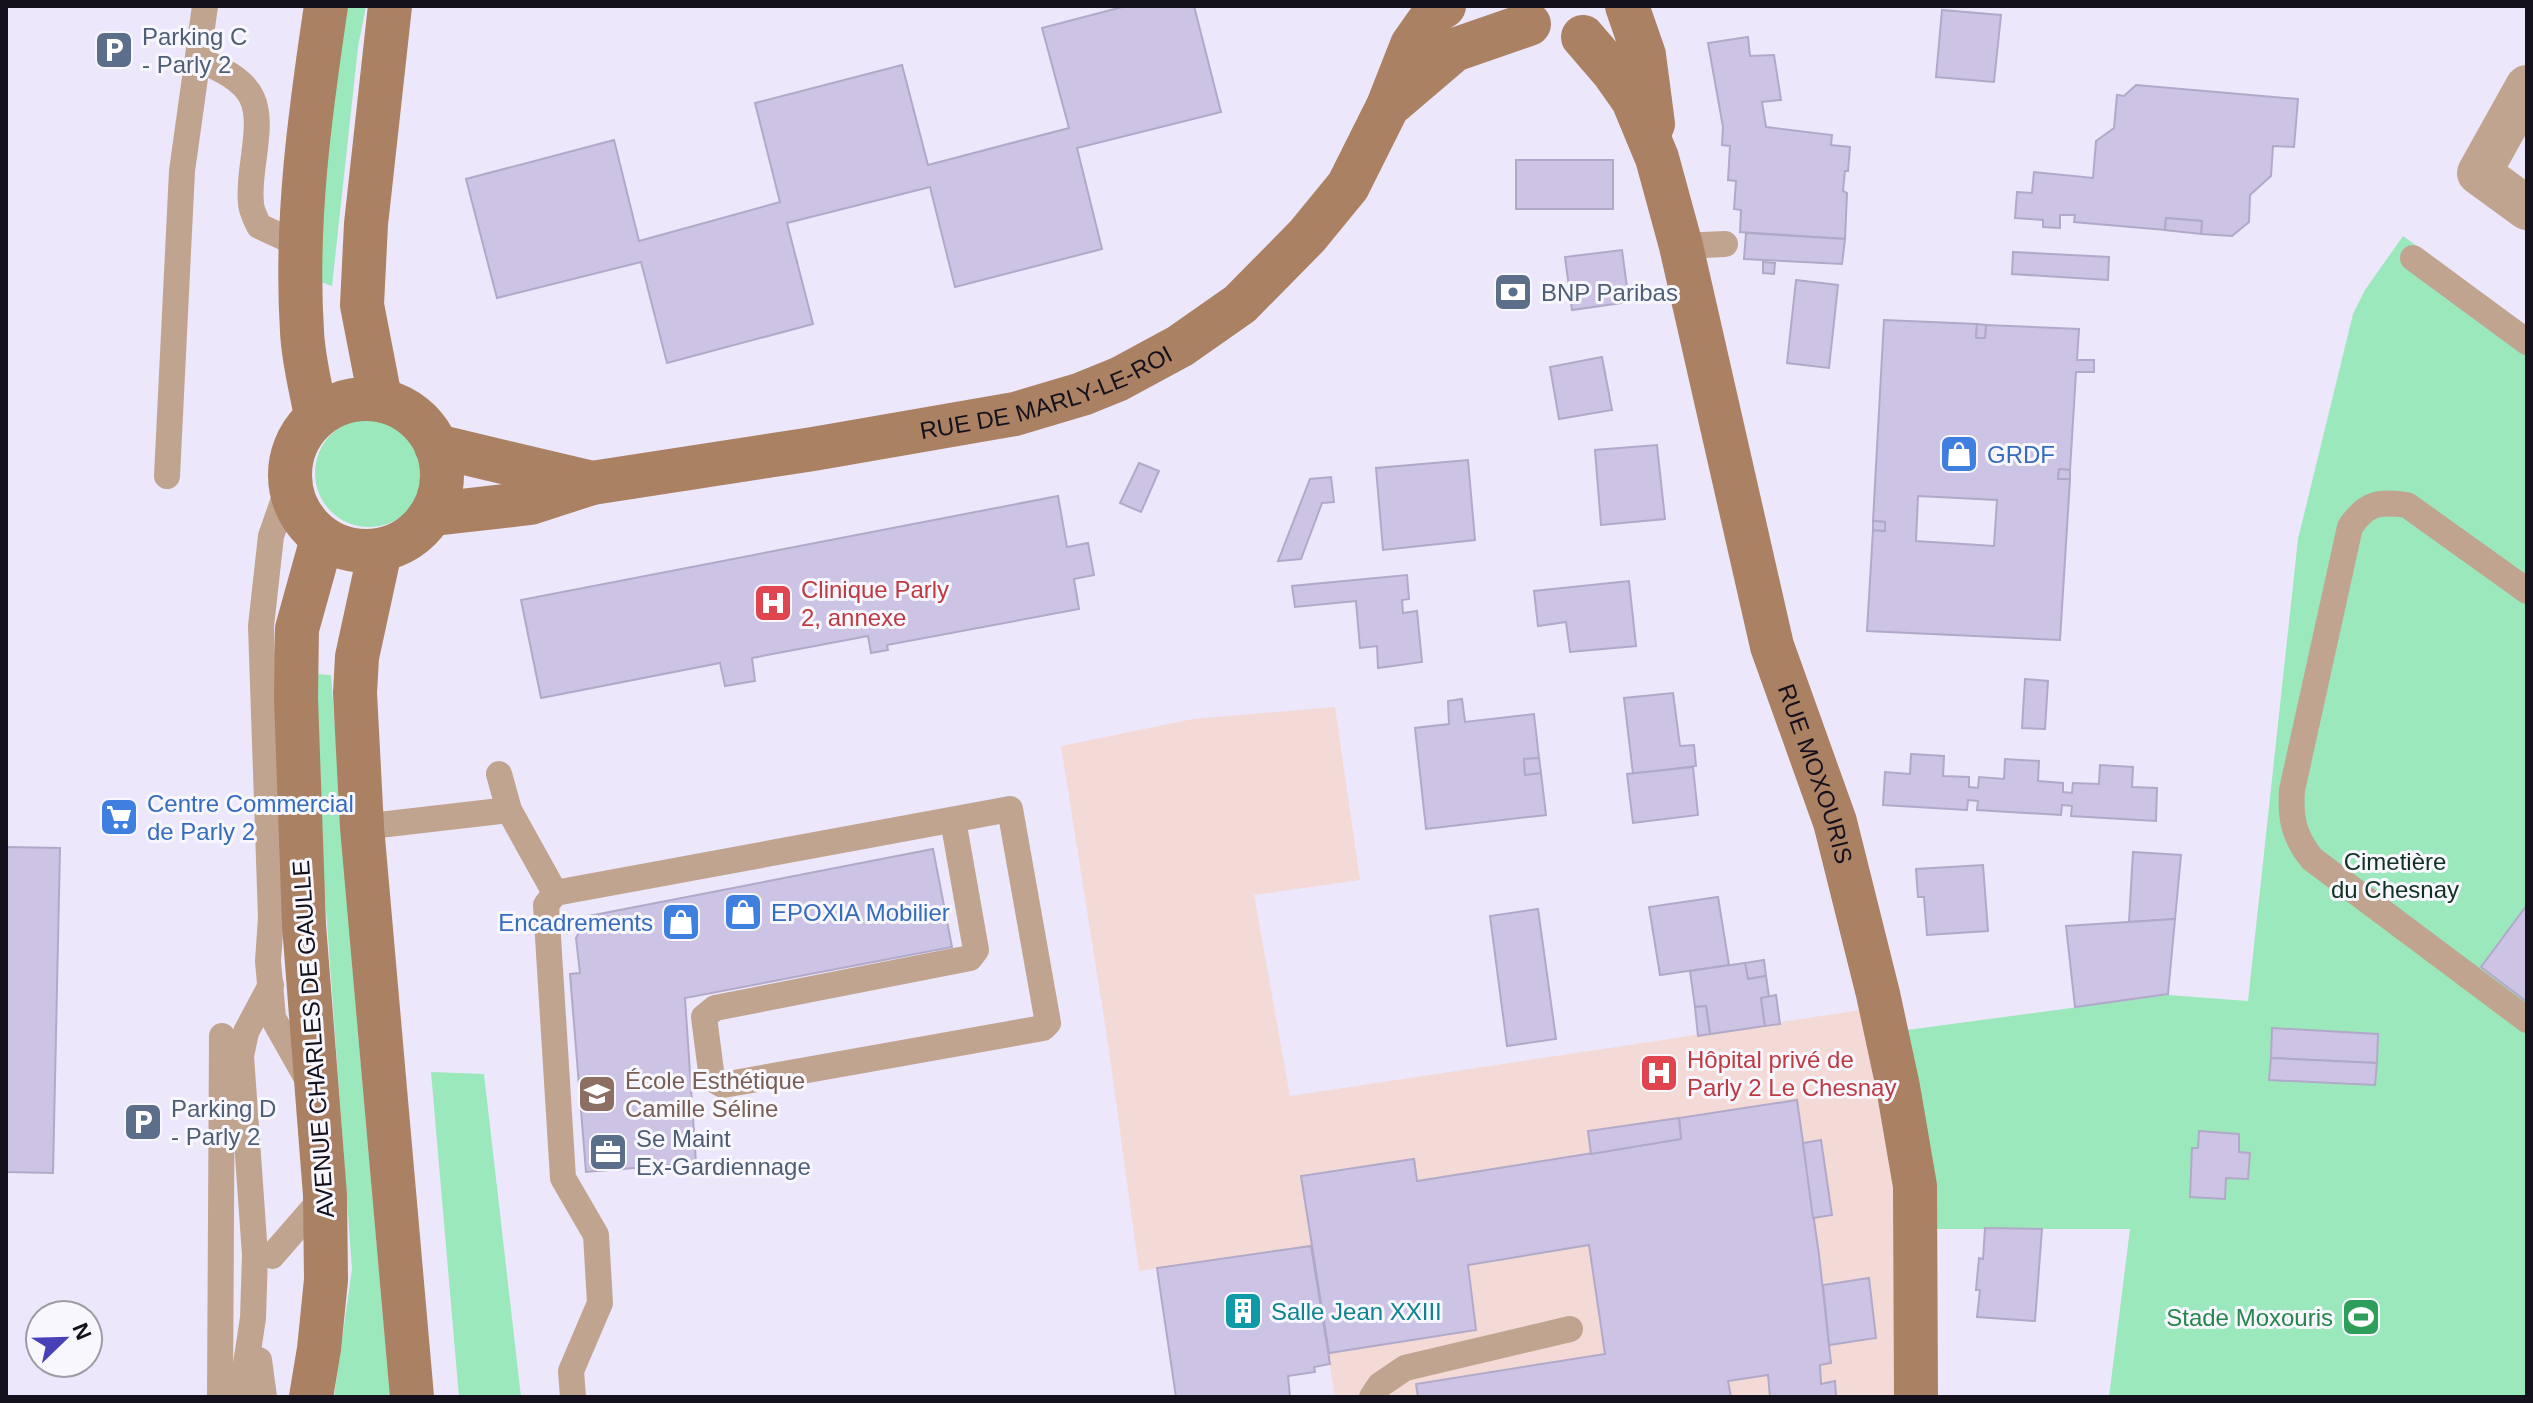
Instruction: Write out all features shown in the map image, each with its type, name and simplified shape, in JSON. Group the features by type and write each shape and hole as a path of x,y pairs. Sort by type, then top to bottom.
{"street":[{"path":"316,416 302,334 300,245 309,122 326,6"},
{"path":"380,398 362,305 366,224 390,6"},
{"name":"RUE DE MARLY-LE-ROI","path":"434,514 530,503 592,483 1015,414 1082,394 1119,379 1180,346 1240,304 1307,236 1348,186 1388,106 1412,45 1436,11 1444,6"},
{"path":"1522,15 1555,37 1583,37 1609,21 1619,6"},
{"name":"RUE MOXOURIS","path":"1627,6 1644,55 1657,158"},
{"name":"RUE DE MARLY-LE-ROI","path":"1388,106 1454,50 1522,15"},
{"name":"RUE MOXOURIS","path":"1583,37 1633,100 1657,158 1681,246 1772,646 1835,822 1898,1087 1915,1186 1916,1397"},
{"path":"2527,87 2479,173 2527,208"},
{"path":"357,397 380,398 410,411 427,429 442,464 441,494 434,514 406,541 380,551 361,552 341,548 322,539 300,515 289,485 290,459 299,435 316,416 335,404 357,397"},
{"name":"RUE DE MARLY-LE-ROI","path":"436,446 592,483"},
{"name":"AVENUE CHARLES DE GAULLE","path":"311,1397 326,1280 325,1195 304,925 296,698 297,629 322,539"},
{"path":"380,551 357,657 355,693 362,827 412,1397"}],"lane":[{"path":"167,476 182,171 205,6"},
{"path":"198,59 222,70 252,97 256,118 250,206 259,226 300,245"},
{"path":"1681,246 1725,244"},
{"path":"2413,258 2527,342"},
{"path":"289,485 271,536 261,626 271,918 268,961 273,1018 318,1099"},
{"path":"2527,591 2407,505 2389,502 2360,512 2350,527 2292,790 2291,811 2295,831 2312,859 2527,1020"},
{"path":"499,774 501,791 509,810 555,893"},
{"path":"573,1397 571,1371 600,1303 596,1235 563,1178 546,905 555,893 1010,809 1048,1023 1043,1028 723,1085 712,1079 704,1017 715,1008 970,958 976,950 953,820"},
{"path":"362,827 509,810"},
{"path":"241,1397 253,1318 255,1255 241,1056 246,1032 304,925"},
{"path":"220,1397 222,1036"},
{"path":"272,1256 325,1195"},
{"path":"1372,1397 1380,1385 1405,1368 1570,1329"},
{"path":"259,1360 264,1397"}],"shaded area":[{"name":"Hôpital privé de Parly 2 Le Chesnay","path":"1335,707 1360,880 1254,895 1290,1096 1861,1010 1900,1219 1898,1397 1335,1397 1311,1246 1139,1271 1109,1050 1061,746 1193,719"}],"green space":[{"path":"342,6 366,6 358,47 332,286 318,281 338,24"},
{"name":"Cimetière du Chesnay","path":"2403,236 2527,326 2527,1397 2109,1397 2130,1229 1935,1229 1907,1030 2168,995 2248,1001 2298,539 2353,314 2365,290"},
{"path":"369,419 390,423 407,435 419,452 423,473 419,494 407,511 390,523 369,527 348,523 331,511 319,494 315,473 319,452 331,435 348,423"},
{"path":"314,674 331,675 353,974 390,1397 334,1397 352,1269 321,840"},
{"path":"431,1072 484,1074 521,1397 459,1397"}],"building":[{"path":"1126,6 1194,6 1221,112 1077,148 1102,249 955,287 930,187 787,223 813,324 667,363 641,262 497,298 466,179 614,140 639,241 780,202 755,103 902,65 928,165 1069,128 1042,28"},
{"path":"1942,10 2001,15 1994,82 1936,77"},
{"path":"1748,37 1750,56 1774,55 1781,100 1762,102 1766,127 1832,135 1831,145 1850,147 1843,191 1847,193 1845,239 1740,232 1741,210 1734,209 1736,181 1728,180 1730,146 1722,145 1723,127 1708,43"},
{"path":"2136,85 2298,99 2294,147 2273,146 2271,176 2250,195 2249,222 2232,236 2201,234 2202,221 2166,218 2165,230 2074,222 2075,215 2060,215 2060,228 2043,227 2043,220 2015,218 2017,192 2032,193 2034,172 2093,178 2096,141 2114,128 2117,95 2124,96"},
{"path":"1516,160 1613,160 1613,209 1516,209"},
{"path":"2166,218 2202,221 2201,234 2165,230"},
{"path":"1746,233 1845,239 1842,264 1744,259"},
{"path":"1622,250 1629,302 1572,310 1565,257"},
{"path":"2013,252 2109,257 2108,280 2012,274"},
{"path":"1763,262 1775,263 1774,274 1763,273"},
{"path":"1796,280 1838,285 1829,368 1787,363"},
{"path":"1884,320 1977,324 1976,338 1985,338 1986,325 2079,329 2077,360 2094,360 2094,372 2076,372 2070,470 2059,469 2058,479 2070,479 2060,640 1867,631 1873,530 1885,531 1885,522 1873,521","holes":["1918,496 1997,500 1994,546 1916,541"]},
{"path":"1977,324 1986,325 1985,338 1976,338"},
{"path":"1602,357 1612,410 1559,419 1550,367"},
{"path":"1657,445 1665,519 1601,525 1595,450"},
{"path":"1468,460 1475,540 1383,550 1376,468"},
{"path":"1139,463 1159,471 1141,512 1120,503"},
{"path":"2059,469 2070,470 2070,479 2058,479"},
{"path":"1331,477 1334,502 1322,503 1301,559 1278,561 1310,479"},
{"path":"1058,496 1067,547 1088,543 1094,575 1074,579 1079,609 887,645 888,650 871,653 868,636 752,658 755,681 725,686 720,663 541,698 521,600"},
{"path":"1873,521 1885,522 1885,531 1873,530"},
{"path":"1407,575 1409,599 1402,600 1403,613 1417,611 1422,662 1378,668 1377,646 1360,648 1356,601 1295,607 1292,586"},
{"path":"1629,581 1636,646 1570,652 1566,622 1538,626 1534,591"},
{"path":"2025,679 2048,681 2045,729 2022,728"},
{"path":"1673,693 1680,746 1694,745 1696,766 1633,774 1624,698"},
{"path":"1462,699 1465,722 1534,714 1539,758 1524,759 1525,775 1541,773 1546,815 1426,829 1415,728 1449,724 1448,701"},
{"path":"1911,754 1944,756 1943,776 1969,777 1969,787 1978,788 1979,777 2004,779 2005,759 2039,761 2038,781 2063,783 2063,792 2072,793 2073,783 2099,784 2100,765 2133,767 2132,787 2157,788 2156,821 2071,816 2072,806 2062,805 2061,815 1977,810 1978,801 1968,800 1967,810 1883,805 1885,772 1910,774"},
{"path":"1539,758 1541,773 1525,775 1524,759"},
{"path":"1693,767 1698,815 1633,823 1627,774"},
{"path":"6,847 60,848 53,1173 6,1172"},
{"path":"933,849 952,947 685,998 696,1163 586,1172 570,974 580,973 576,938 589,916"},
{"path":"2133,852 2181,855 2175,919 2129,922"},
{"path":"1983,865 1988,931 1927,935 1924,897 1918,897 1916,869"},
{"path":"1718,897 1729,965 1660,975 1649,907"},
{"path":"2527,905 2527,1002 2481,967"},
{"path":"1538,909 1556,1039 1507,1046 1490,916"},
{"path":"2175,919 2168,994 2075,1007 2066,926"},
{"path":"1764,960 1766,976 1748,979 1745,963"},
{"path":"1745,963 1748,979 1766,976 1769,997 1761,998 1765,1026 1710,1034 1706,1006 1695,1007 1690,971"},
{"path":"1776,995 1780,1024 1765,1026 1761,998"},
{"path":"1706,1006 1710,1034 1698,1036 1695,1007"},
{"path":"2272,1028 2378,1034 2377,1063 2271,1058"},
{"path":"2271,1058 2377,1063 2375,1085 2269,1080"},
{"path":"1797,1100 1831,1363 1820,1365 1821,1384 1835,1381 1836,1397 1770,1397 1768,1375 1728,1381 1731,1397 1418,1397 1416,1384 1605,1354 1589,1245 1468,1265 1476,1330 1329,1353 1301,1176 1414,1159 1417,1181 1681,1139 1679,1118"},
{"path":"1679,1118 1681,1139 1591,1154 1588,1131"},
{"path":"2199,1131 2239,1134 2239,1152 2250,1153 2248,1179 2226,1178 2225,1199 2190,1197 2192,1148 2198,1148"},
{"path":"1821,1140 1832,1215 1813,1218 1803,1143"},
{"path":"1985,1228 2042,1229 2035,1321 1977,1317 1980,1290 1976,1290 1979,1258 1983,1259"},
{"name":"Salle Jean XXIII","path":"1311,1246 1330,1364 1314,1367 1315,1372 1288,1376 1290,1397 1176,1397 1157,1268"},
{"path":"1869,1278 1876,1338 1829,1345 1823,1285"}],"place":[{"name":"Parking C - Parly 2","path":"114,50"},
{"name":"BNP Paribas","path":"1513,292"},
{"name":"GRDF","path":"1959,454"},
{"name":"Clinique Parly 2, annexe","path":"773,603"},
{"name":"Centre Commercial de Parly 2","path":"119,817"},
{"name":"EPOXIA Mobilier","path":"743,912"},
{"name":"Encadrements","path":"681,922"},
{"name":"Hôpital privé de Parly 2 Le Chesnay","path":"1659,1073"},
{"name":"École Esthétique Camille Séline","path":"597,1094"},
{"name":"Parking D - Parly 2","path":"143,1122"},
{"name":"Se Maint Ex-Gardiennage","path":"608,1152"},
{"name":"Salle Jean XXIII","path":"1243,1311"},
{"name":"Stade Moxouris","path":"2361,1317"}]}
